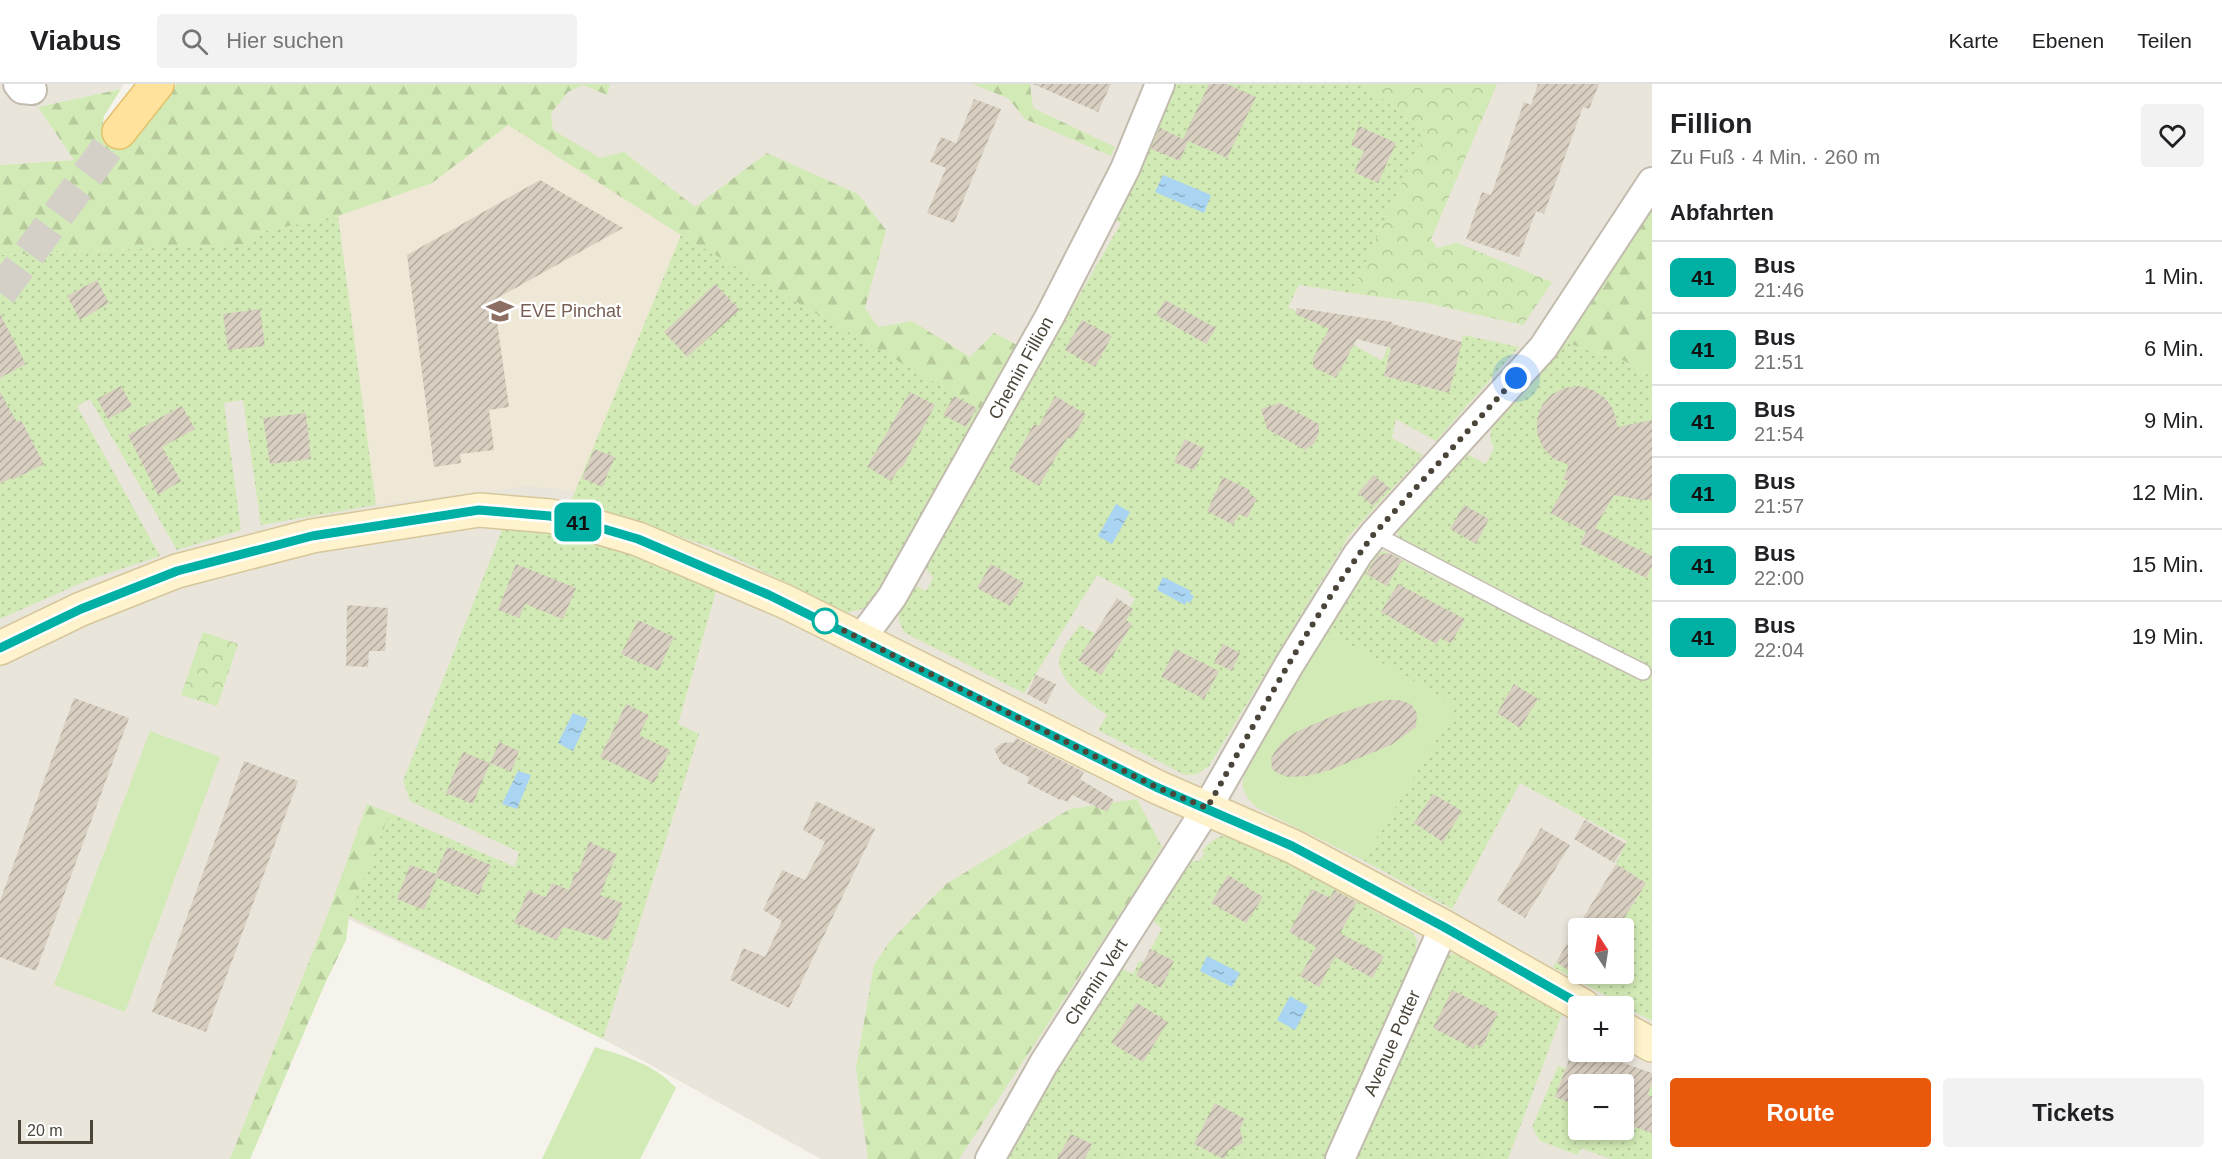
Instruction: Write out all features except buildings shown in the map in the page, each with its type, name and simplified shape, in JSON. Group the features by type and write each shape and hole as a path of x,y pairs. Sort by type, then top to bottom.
{"main road":[{"path":"119,132 157,84"}],"street":[{"name":"Chemin Fillion","path":"860,640 892,597 1050,316 1125,169 1160,84"},
{"name":"Chemin Vert","path":"990,1159 1044,1063 1207,808 1289,665 1358,554 1543,348 1652,182"},
{"path":"0,648 81,609 177,571 312,536 479,510 550,516 587,524 638,539 752,587 1156,787 1292,846 1444,927 1568,997"},
{"name":"Avenue Potter","path":"1340,1159 1444,927"},
{"path":"1634,1035 1652,1045"}],"lane":[{"path":"1374,534 1643,672"}],"shaded area":[{"path":"0,84 124,84 121,89 38,107 74,160 0,165"},
{"path":"549,84 1652,84 1652,204 1567,343 1652,377 1652,1159 821,1159 603,1039 473,976 330,911 230,1159 0,1159 0,255 139,249 251,234 338,216 432,183"},
{"name":"EVE Pinchat","path":"508,124 681,235 576,491 529,486 376,505 338,216 432,183"}],"green space":[{"path":"177,84 610,84 607,95 583,85 568,92 551,113 553,130 600,158 624,152 695,207 767,153 858,194 886,230 865,308 878,327 912,321 970,357 994,333 1021,347 986,412 900,363 859,610 847,612 719,550 659,529 788,298 681,235 508,125 432,183 338,216 251,234 252,244 0,255 0,165 74,160 38,107 121,89 104,116 102,129 106,135 136,134"},
{"path":"972,84 1030,84 1033,108 1115,147 1111,156 1025,119 1008,98"},
{"path":"1173,84 1362,84 1426,131 1351,293 1299,285 1288,307 1355,342 1354,345 1382,361 1396,325 1384,376 1449,393 1463,335 1519,347 1436,441 1396,419 1392,438 1423,455 1349,536 1209,766 1197,774 1185,775 1098,730 1107,715 1074,689 1067,681 1059,663 1061,653 1080,625 1118,647 1132,624 1126,620 1133,609 1130,607 1135,599 1129,595 1130,592 1097,575 1024,693 905,633 899,620 900,608 912,584 926,591 933,578 924,565 1121,223 1113,218"},
{"path":"1362,84 1497,84 1431,239 1437,248 1457,243 1552,282 1523,325 1427,303 1351,293 1426,131"},
{"path":"1652,204 1652,377 1624,361 1566,343 1593,294"},
{"path":"338,216 376,505 261,525 243,400 224,403 241,530 177,550 90,399 77,406 160,556 88,580 0,619 0,255 251,244 251,234"},
{"path":"681,235 986,412 874,604 847,612 719,550 572,499"},
{"path":"1566,343 1624,361 1652,377 1652,1021 1634,1011 1634,996 1606,996 1584,984 1634,984 1634,918 1618,918 1628,902 1633,905 1646,883 1616,864 1627,841 1520,783 1452,909 1363,860 1457,706 1327,631 1374,553 1385,551 1512,616 1521,600 1399,538 1397,528 1465,453 1486,464 1494,448 1490,439 1492,424"},
{"path":"504,525 565,532 623,550 717,588 678,724 699,734 603,1039 349,916 390,813 515,867 519,852 410,801 403,781"},
{"path":"1327,631 1457,706 1363,860 1259,809 1247,797 1243,787 1245,774 1263,734"},
{"path":"203,632 238,644 217,706 181,695"},
{"path":"150,731 220,757 125,1012 54,985"},
{"path":"1137,799 1162,847 959,1159 868,1159 856,1068 874,965 890,941 946,884 1070,809"},
{"path":"367,804 390,813 349,916 346,940 250,1159 230,1159 329,911"},
{"path":"1229,834 1243,838 1412,932 1417,940 1415,957 1327,1159 998,1159 1120,968 1133,974 1139,961 1143,963 1162,928 1150,918 1190,861 1198,861 1205,854 1202,851 1211,842"},
{"path":"1451,954 1463,955 1563,1011 1508,1159 1351,1159 1440,961"},
{"path":"1556,962 1568,970 1568,975 1553,967"},
{"path":"595,1047 649,1067 676,1088 640,1159 542,1159"},
{"path":"1558,1066 1566,1068 1555,1097 1568,1102 1568,1140 1634,1140 1634,1127 1652,1081 1652,1159 1611,1159 1581,1148 1578,1155 1540,1141 1532,1127"}],"water":[{"path":"1163,175 1211,195 1204,213 1155,192"},
{"path":"1116,504 1130,512 1112,544 1098,536"},
{"path":"1163,577 1191,591 1190,594 1194,596 1190,603 1187,601 1185,605 1157,590"},
{"path":"573,713 588,719 573,751 558,743"},
{"path":"518,771 531,775 517,809 502,804"},
{"path":"1207,956 1240,973 1232,987 1200,971"},
{"path":"1290,996 1308,1006 1295,1030 1277,1020"}],"tunnel":[{"path":"0,293 119,132"}],"bus line":[{"name":"41","path":"0,648 81,609 177,571 312,536 479,510 550,516 587,524 638,539 752,587 825,621 1156,787 1266,833 1444,927 1568,997"}],"place":[{"name":"EVE Pinchat","path":"500,311"}],"route":[{"path":"825,621 1156,787 1207,808 1289,665 1358,554 1516,378"}]}
